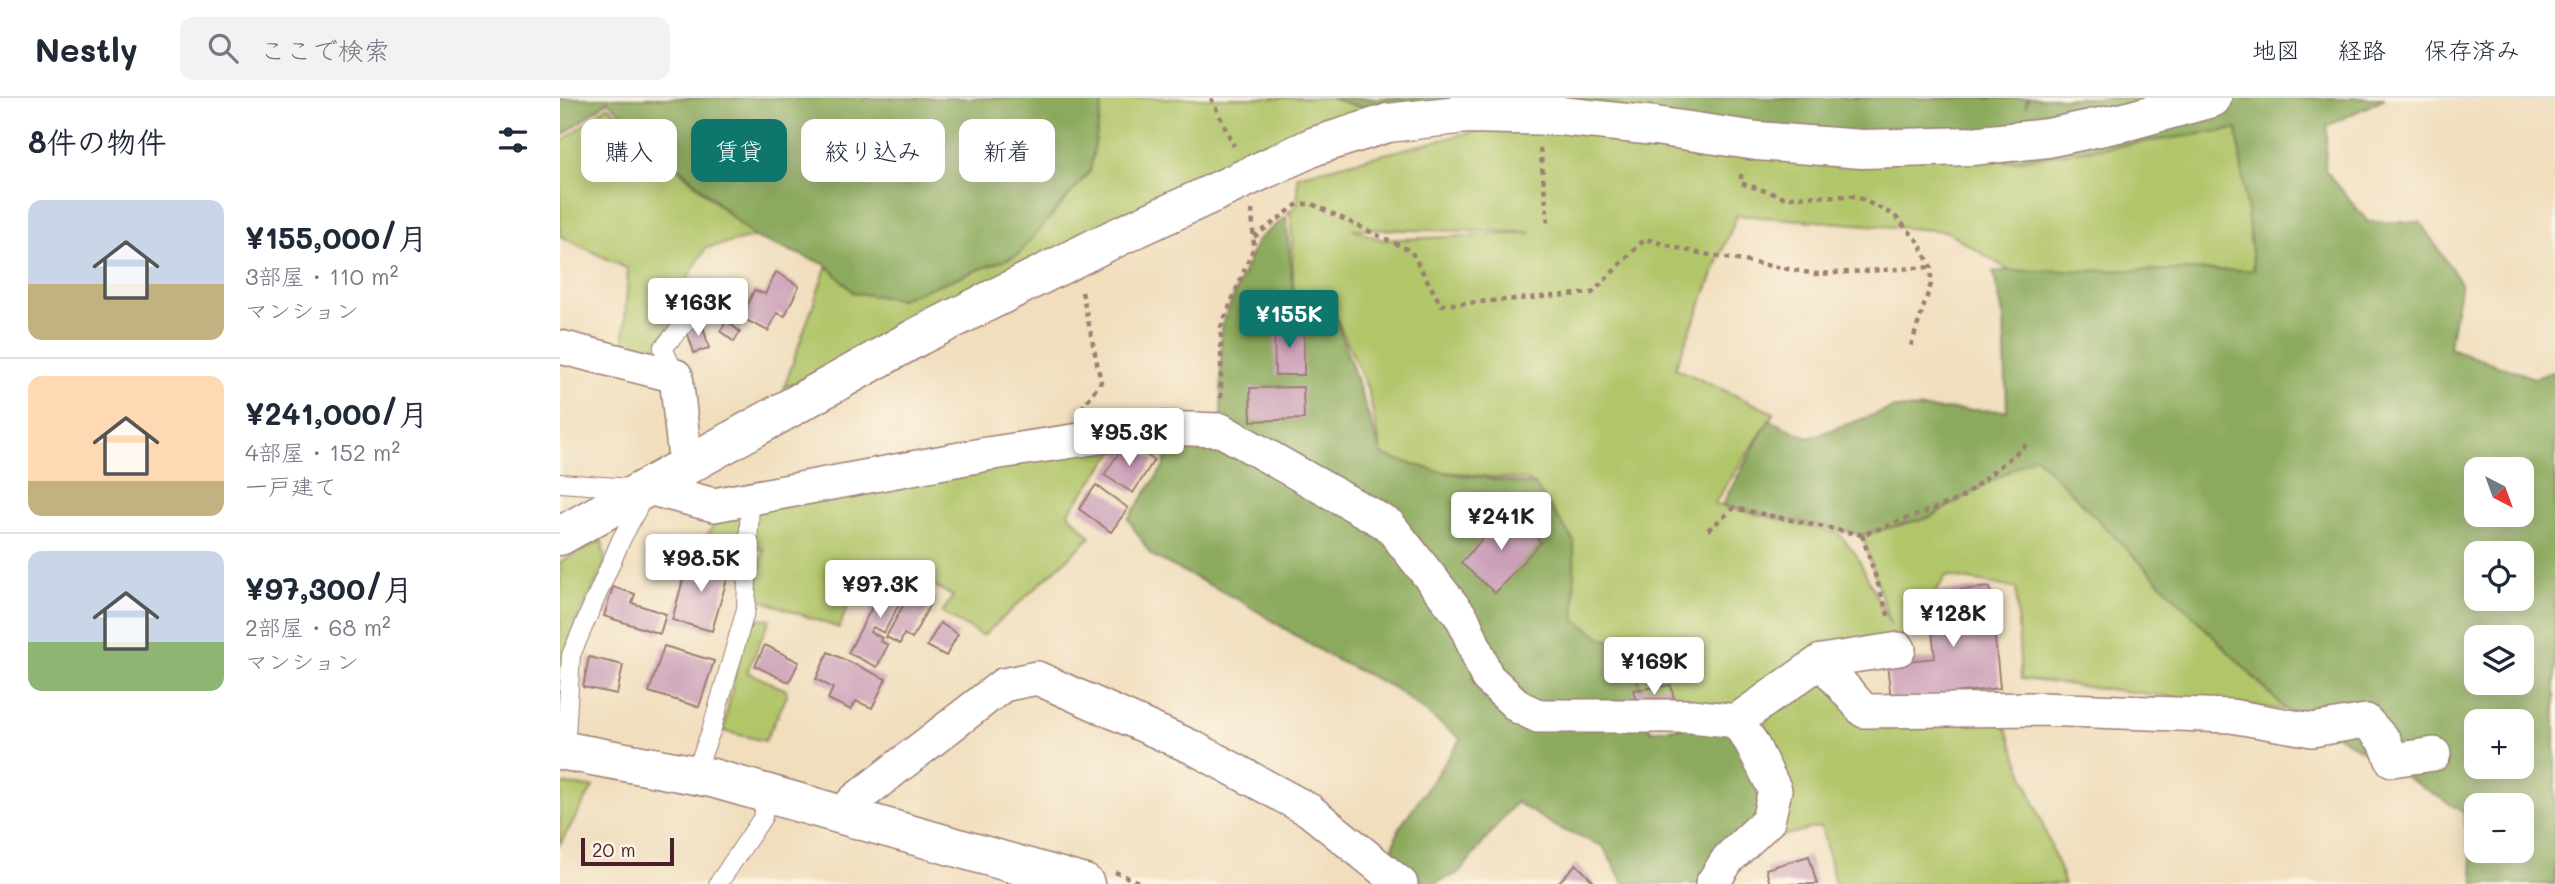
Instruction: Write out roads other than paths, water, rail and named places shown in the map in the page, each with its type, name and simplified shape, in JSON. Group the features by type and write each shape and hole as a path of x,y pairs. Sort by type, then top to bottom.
{"street":[{"path":"560,536 919,336 1075,258 1315,146 1388,122 1467,114 1536,116 1862,149 1972,146 2061,135 2127,121 2212,98"},
{"path":"560,347 676,376 685,468"},
{"path":"648,488 714,506 987,454 1159,428 1221,430 1389,525 1463,620 1487,677 1519,707 1538,716 1692,716 1736,721 1821,661 1896,639"},
{"path":"1821,661 1864,711 2039,709 2231,716 2312,730 2366,722 2385,742 2392,760 2434,754"},
{"path":"841,814 855,800 1003,685 1037,678 1194,748 1309,810 1401,884"},
{"path":"1712,884 1728,859 1768,821 1774,790 1751,742 1736,721"},
{"path":"563,750 695,774 1085,884"}],"lane":[{"path":"676,376 663,348 709,296"},
{"path":"560,483 648,488 621,540 571,655 563,750"},
{"path":"695,774 712,729 746,609 750,499"},
{"path":"718,884 763,817 767,793"}]}
